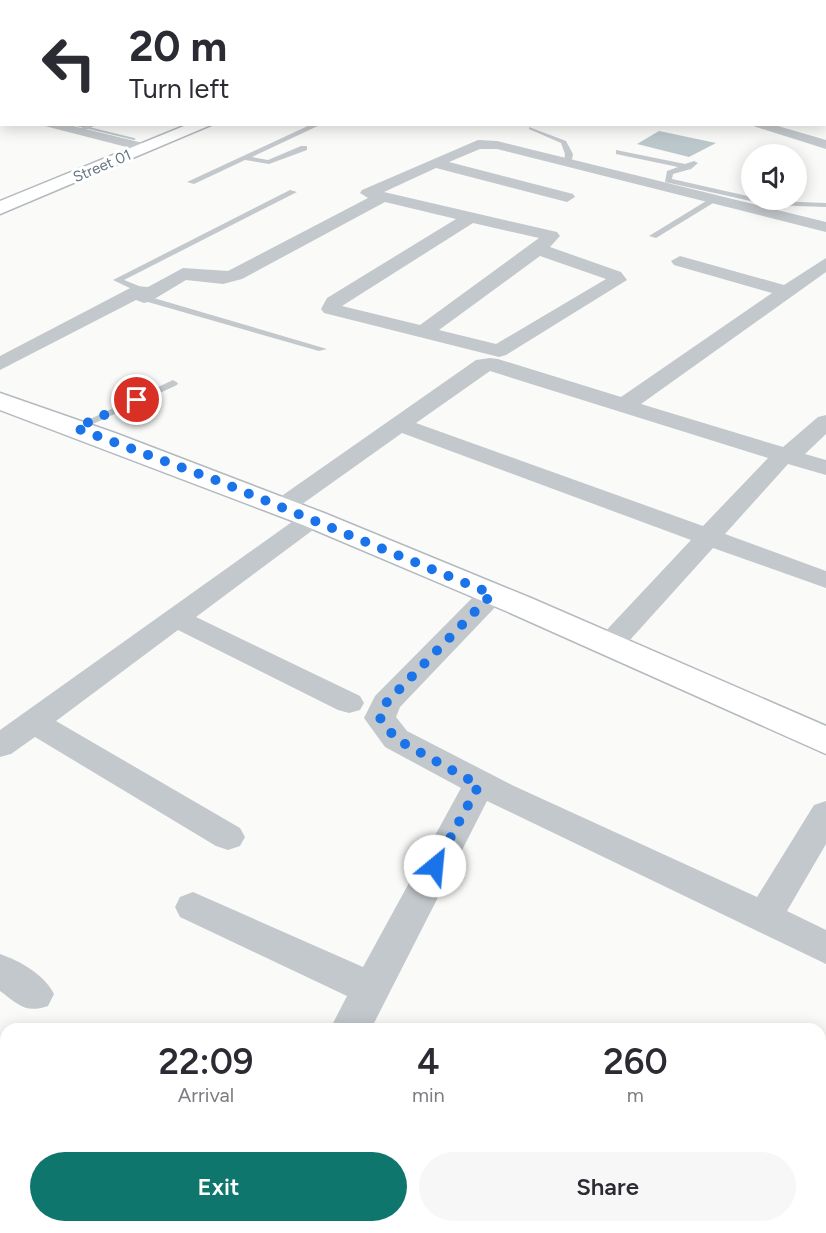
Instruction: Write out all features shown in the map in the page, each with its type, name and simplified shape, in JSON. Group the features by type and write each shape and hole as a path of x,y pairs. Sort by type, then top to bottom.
{"street":[{"path":"65,126 86,128 146,148"},
{"name":"Street 01","path":"0,208 200,126"},
{"path":"762,126 826,145"},
{"path":"786,132 815,126"},
{"path":"423,332 550,240 551,236 368,193 484,143 826,227"},
{"path":"434,163 567,197"},
{"path":"549,207 612,175"},
{"path":"0,364 183,274 223,278 235,275 382,197"},
{"path":"471,217 334,302 331,309 499,351 618,280 614,276 538,249"},
{"path":"510,226 531,217"},
{"path":"680,261 788,292"},
{"path":"626,404 826,264"},
{"path":"282,507 484,365 490,364 626,404 826,468"},
{"path":"0,401 312,519 610,644 826,741"},
{"path":"610,644 707,537 787,455 826,422"},
{"path":"400,425 826,580"},
{"path":"0,746 312,519"},
{"path":"492,594 386,703 380,718 396,739 479,785 826,948"},
{"path":"176,618 349,703"},
{"path":"33,722 228,837"},
{"path":"353,1023 479,785"},
{"path":"764,917 826,814"},
{"path":"193,907 370,988"},
{"path":"0,970 34,994"}],"lane":[{"path":"191,182 315,126"},
{"path":"531,128 564,142 569,154 568,163"},
{"path":"245,158 269,162 304,148"},
{"path":"619,152 691,165 670,173 668,180 768,203 826,205"},
{"path":"293,192 117,280 139,294 322,349"},
{"path":"653,236 714,200"},
{"path":"76,428 173,383"}],"shaded area":[{"path":"659,131 716,143 689,157 637,144"}],"waterway":[{"path":"79,126 134,139"}],"route":[{"path":"137,400 76,428 218,481 492,594 386,703 380,718 386,729 396,739 479,785 435,866"}]}
